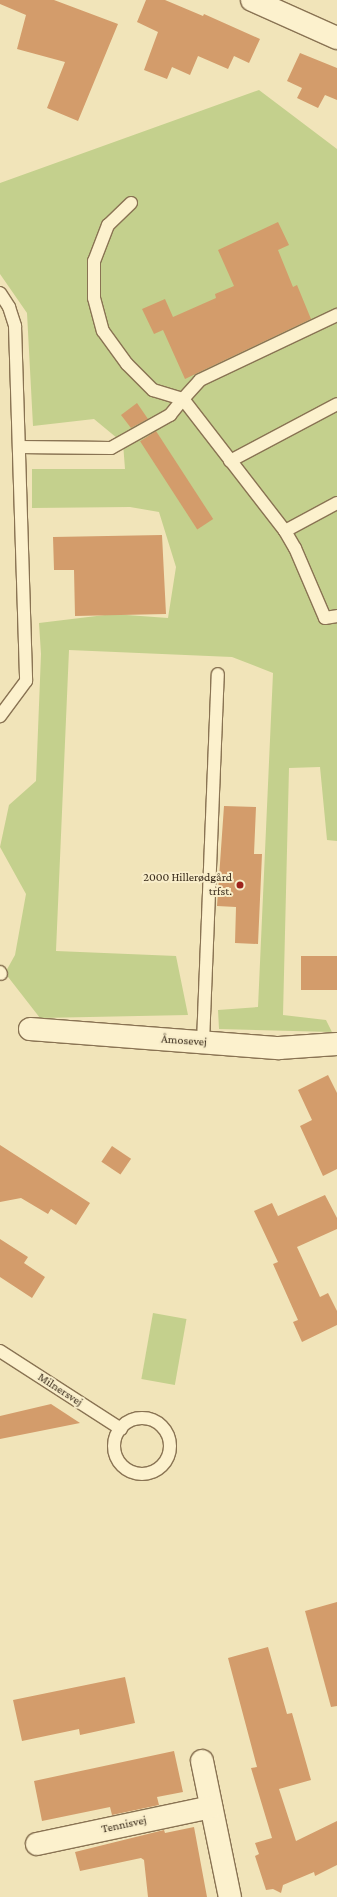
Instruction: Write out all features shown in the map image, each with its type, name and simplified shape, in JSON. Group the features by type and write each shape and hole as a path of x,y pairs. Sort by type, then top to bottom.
{"street":[{"path":"252,0 337,38"},
{"name":"Åmosevej","path":"30,1029 279,1048 337,1044"},
{"path":"202,1761 230,1897"},
{"name":"Tennisvej","path":"37,1844 211,1807"}],"lane":[{"path":"131,203 108,225 94,261 94,298 103,331 126,364 153,390 183,399 285,530 295,548 325,618 337,616"},
{"path":"0,293 9,307 15,326 26,681 0,716"},
{"path":"19,447 111,448 170,416 200,380 337,315"},
{"path":"230,461 337,404"},
{"path":"285,530 337,503"},
{"path":"203,1042 218,674"},
{"name":"Milnersvej","path":"0,1351 121,1429"},
{"path":"136,1419 146,1419 162,1427 170,1444 166,1461 151,1473 139,1474 127,1470 119,1461 114,1449 115,1442 121,1429 136,1419"}],"green space":[{"path":"259,90 337,149 337,841 327,840 320,767 289,768 283,1015 326,1020 332,1032 219,1029 218,1010 258,1007 273,673 232,657 69,650 56,951 176,956 188,1015 40,1018 5,973 15,955 26,894 0,847 9,805 36,781 41,654 39,623 113,614 168,618 176,567 159,512 130,507 32,508 32,469 125,469 123,443 94,419 33,426 27,313 0,274 0,183"},
{"path":"153,1313 186,1319 175,1385 141,1379"}],"building":[{"path":"0,0 54,0 118,24 78,121 47,108 65,62 17,49 26,15 0,4"},
{"path":"146,0 165,0 203,16 204,14 260,39 249,63 234,56 228,69 198,56 190,75 172,67 167,79 144,70 158,32 137,22"},
{"path":"300,53 337,68 337,100 325,95 318,108 297,98 302,88 287,81"},
{"path":"278,222 289,245 278,250 293,287 297,285 311,319 185,379 163,330 154,334 142,309 165,299 173,317 216,298 215,294 234,286 218,250"},
{"path":"137,403 148,419 131,428 121,415"},
{"path":"156,431 213,519 197,529 140,441"},
{"path":"162,535 166,614 75,616 74,570 54,570 53,537"},
{"name":"2000 Hillerødgård trfst.","path":"224,806 256,807 254,854 262,854 258,944 235,943 236,907 217,906"},
{"path":"301,956 337,956 337,990 301,990"},
{"path":"328,1075 337,1093 337,1169 323,1176 300,1126 312,1120 298,1090"},
{"path":"0,1145 90,1203 76,1225 51,1209 48,1214 21,1198 0,1202"},
{"path":"112,1146 131,1159 120,1175 101,1162"},
{"path":"325,1195 337,1218 337,1229 297,1247 320,1297 328,1293 337,1311 337,1325 302,1342 293,1322 298,1320 273,1264 278,1262 254,1211 272,1203 278,1216"},
{"path":"0,1239 28,1257 24,1263 45,1277 32,1298 0,1277"},
{"path":"51,1404 80,1423 0,1439 0,1416"},
{"path":"337,1602 337,1706 331,1707 305,1611"},
{"path":"268,1647 287,1714 292,1713 311,1780 279,1789 296,1841 337,1821 337,1865 315,1876 314,1872 283,1885 281,1893 273,1889 266,1890 255,1856 259,1854 255,1843 272,1838 251,1768 257,1767 228,1658"},
{"path":"125,1677 135,1723 80,1735 79,1729 22,1741 13,1700"},
{"path":"174,1751 183,1792 157,1797 159,1805 112,1815 110,1807 42,1821 34,1781"},
{"path":"194,1827 207,1897 148,1897 144,1860 141,1858 80,1871 75,1852 164,1830 165,1833"}],"place":[{"name":"2000 Hillerødgård trfst.","path":"240,885"}]}
